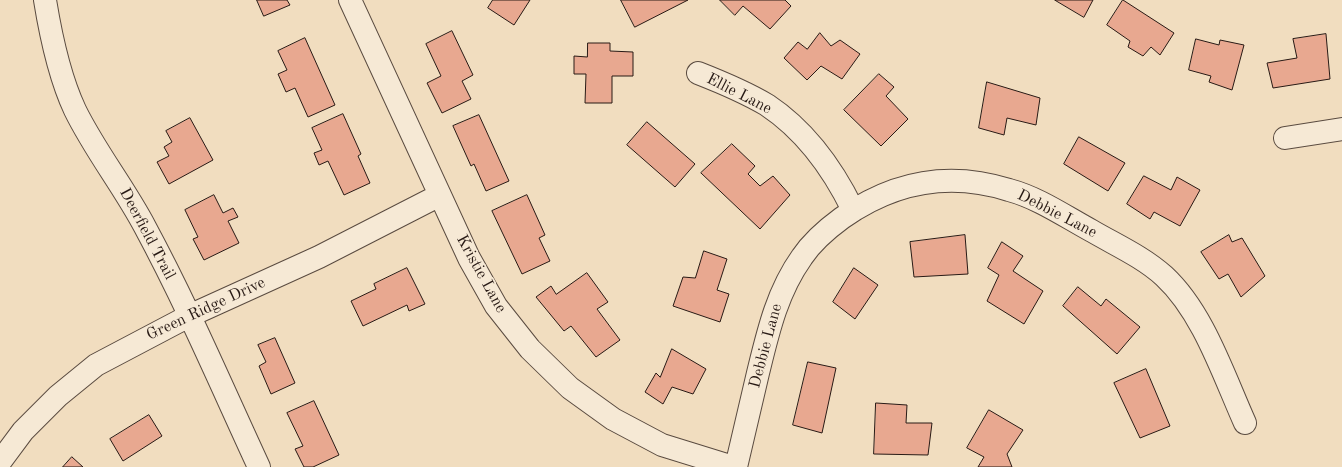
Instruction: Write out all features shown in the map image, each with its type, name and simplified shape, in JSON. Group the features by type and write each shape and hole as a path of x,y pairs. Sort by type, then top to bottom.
{"street":[{"name":"Deerfield Trail","path":"45,0 50,29 60,69 75,110 95,146 145,226 189,316 259,467"},
{"name":"Kristie Lane","path":"350,0 469,258 496,306 530,349 570,388 613,419 662,445 734,467"},
{"name":"Ellie Lane","path":"698,73 767,105 797,129 823,158 843,190 853,210"},
{"path":"1285,138 1342,129"},
{"name":"Debbie Lane","path":"734,467 770,326 783,288 802,256 829,228 853,210 895,189 933,181 972,181 1011,190 1045,205 1139,258 1164,276 1184,299 1200,324 1245,423"},
{"name":"Green Ridge Drive","path":"0,462 23,430 58,396 96,365 189,316 319,257 440,195"}],"building":[{"path":"257,0 287,0 290,5 264,16"},
{"path":"493,0 530,0 514,25 488,8"},
{"path":"621,0 688,0 635,27"},
{"path":"720,0 785,0 791,6 770,29 743,6 735,15"},
{"path":"1055,0 1093,0 1084,17"},
{"path":"1123,0 1174,33 1160,55 1151,47 1143,56 1128,47 1130,41 1107,25"},
{"path":"452,31 473,75 462,81 471,99 442,113 427,83 441,76 426,44"},
{"path":"820,33 831,46 840,40 860,54 842,79 821,66 807,80 784,58 798,42 807,49"},
{"path":"1326,34 1330,79 1273,88 1267,63 1297,58 1293,39"},
{"path":"305,38 335,105 308,117 295,88 286,92 278,74 287,70 278,51"},
{"path":"1196,39 1219,45 1220,40 1244,45 1232,90 1209,82 1211,76 1189,70"},
{"path":"588,43 610,43 610,51 633,52 633,76 612,76 612,103 585,103 586,74 574,74 574,56 587,57"},
{"path":"879,74 894,87 886,96 908,119 881,146 844,110"},
{"path":"987,82 1040,98 1036,125 1007,118 1004,135 979,128"},
{"path":"343,114 361,154 358,156 370,183 344,195 328,161 319,165 314,153 322,150 312,128"},
{"path":"479,115 509,181 486,191 474,164 471,166 453,126"},
{"path":"190,118 213,160 169,184 157,162 169,156 164,147 172,142 166,131"},
{"path":"647,122 695,164 675,187 627,145"},
{"path":"1079,137 1125,163 1108,191 1064,164"},
{"path":"732,144 755,166 748,174 760,186 773,176 790,195 760,229 701,173"},
{"path":"1144,176 1171,190 1177,177 1200,190 1180,226 1154,212 1150,219 1127,204"},
{"path":"214,195 223,213 233,208 238,217 228,221 239,243 204,260 193,239 198,237 185,210"},
{"path":"527,195 545,235 539,238 550,261 522,274 492,211"},
{"path":"965,235 968,274 914,277 910,242"},
{"path":"1229,235 1232,242 1242,238 1265,276 1241,297 1228,274 1219,279 1201,252"},
{"path":"1002,242 1023,256 1013,271 1043,291 1024,324 987,301 999,275 988,268"},
{"path":"704,251 727,259 717,290 729,294 720,322 673,306 683,277 695,278"},
{"path":"407,268 425,304 409,311 407,305 363,326 351,301 376,289 374,284"},
{"path":"854,268 878,285 855,319 833,302"},
{"path":"587,273 608,302 597,309 620,340 596,357 571,326 564,331 536,297 551,286 556,294"},
{"path":"1078,287 1101,306 1106,299 1140,327 1117,354 1063,306"},
{"path":"275,338 295,383 271,394 259,366 266,362 258,345"},
{"path":"672,349 706,369 693,394 672,387 663,404 645,392 656,373 660,377"},
{"path":"808,362 836,368 822,433 793,425"},
{"path":"1146,369 1170,426 1140,438 1114,383"},
{"path":"314,401 339,455 313,467 304,467 295,449 303,446 287,413"},
{"path":"876,403 907,405 906,423 932,423 928,455 874,454"},
{"path":"989,410 1023,430 1007,454 1012,467 978,467 984,457 967,448"},
{"path":"149,415 162,436 123,461 110,439"},
{"path":"72,457 83,467 63,467"}]}
